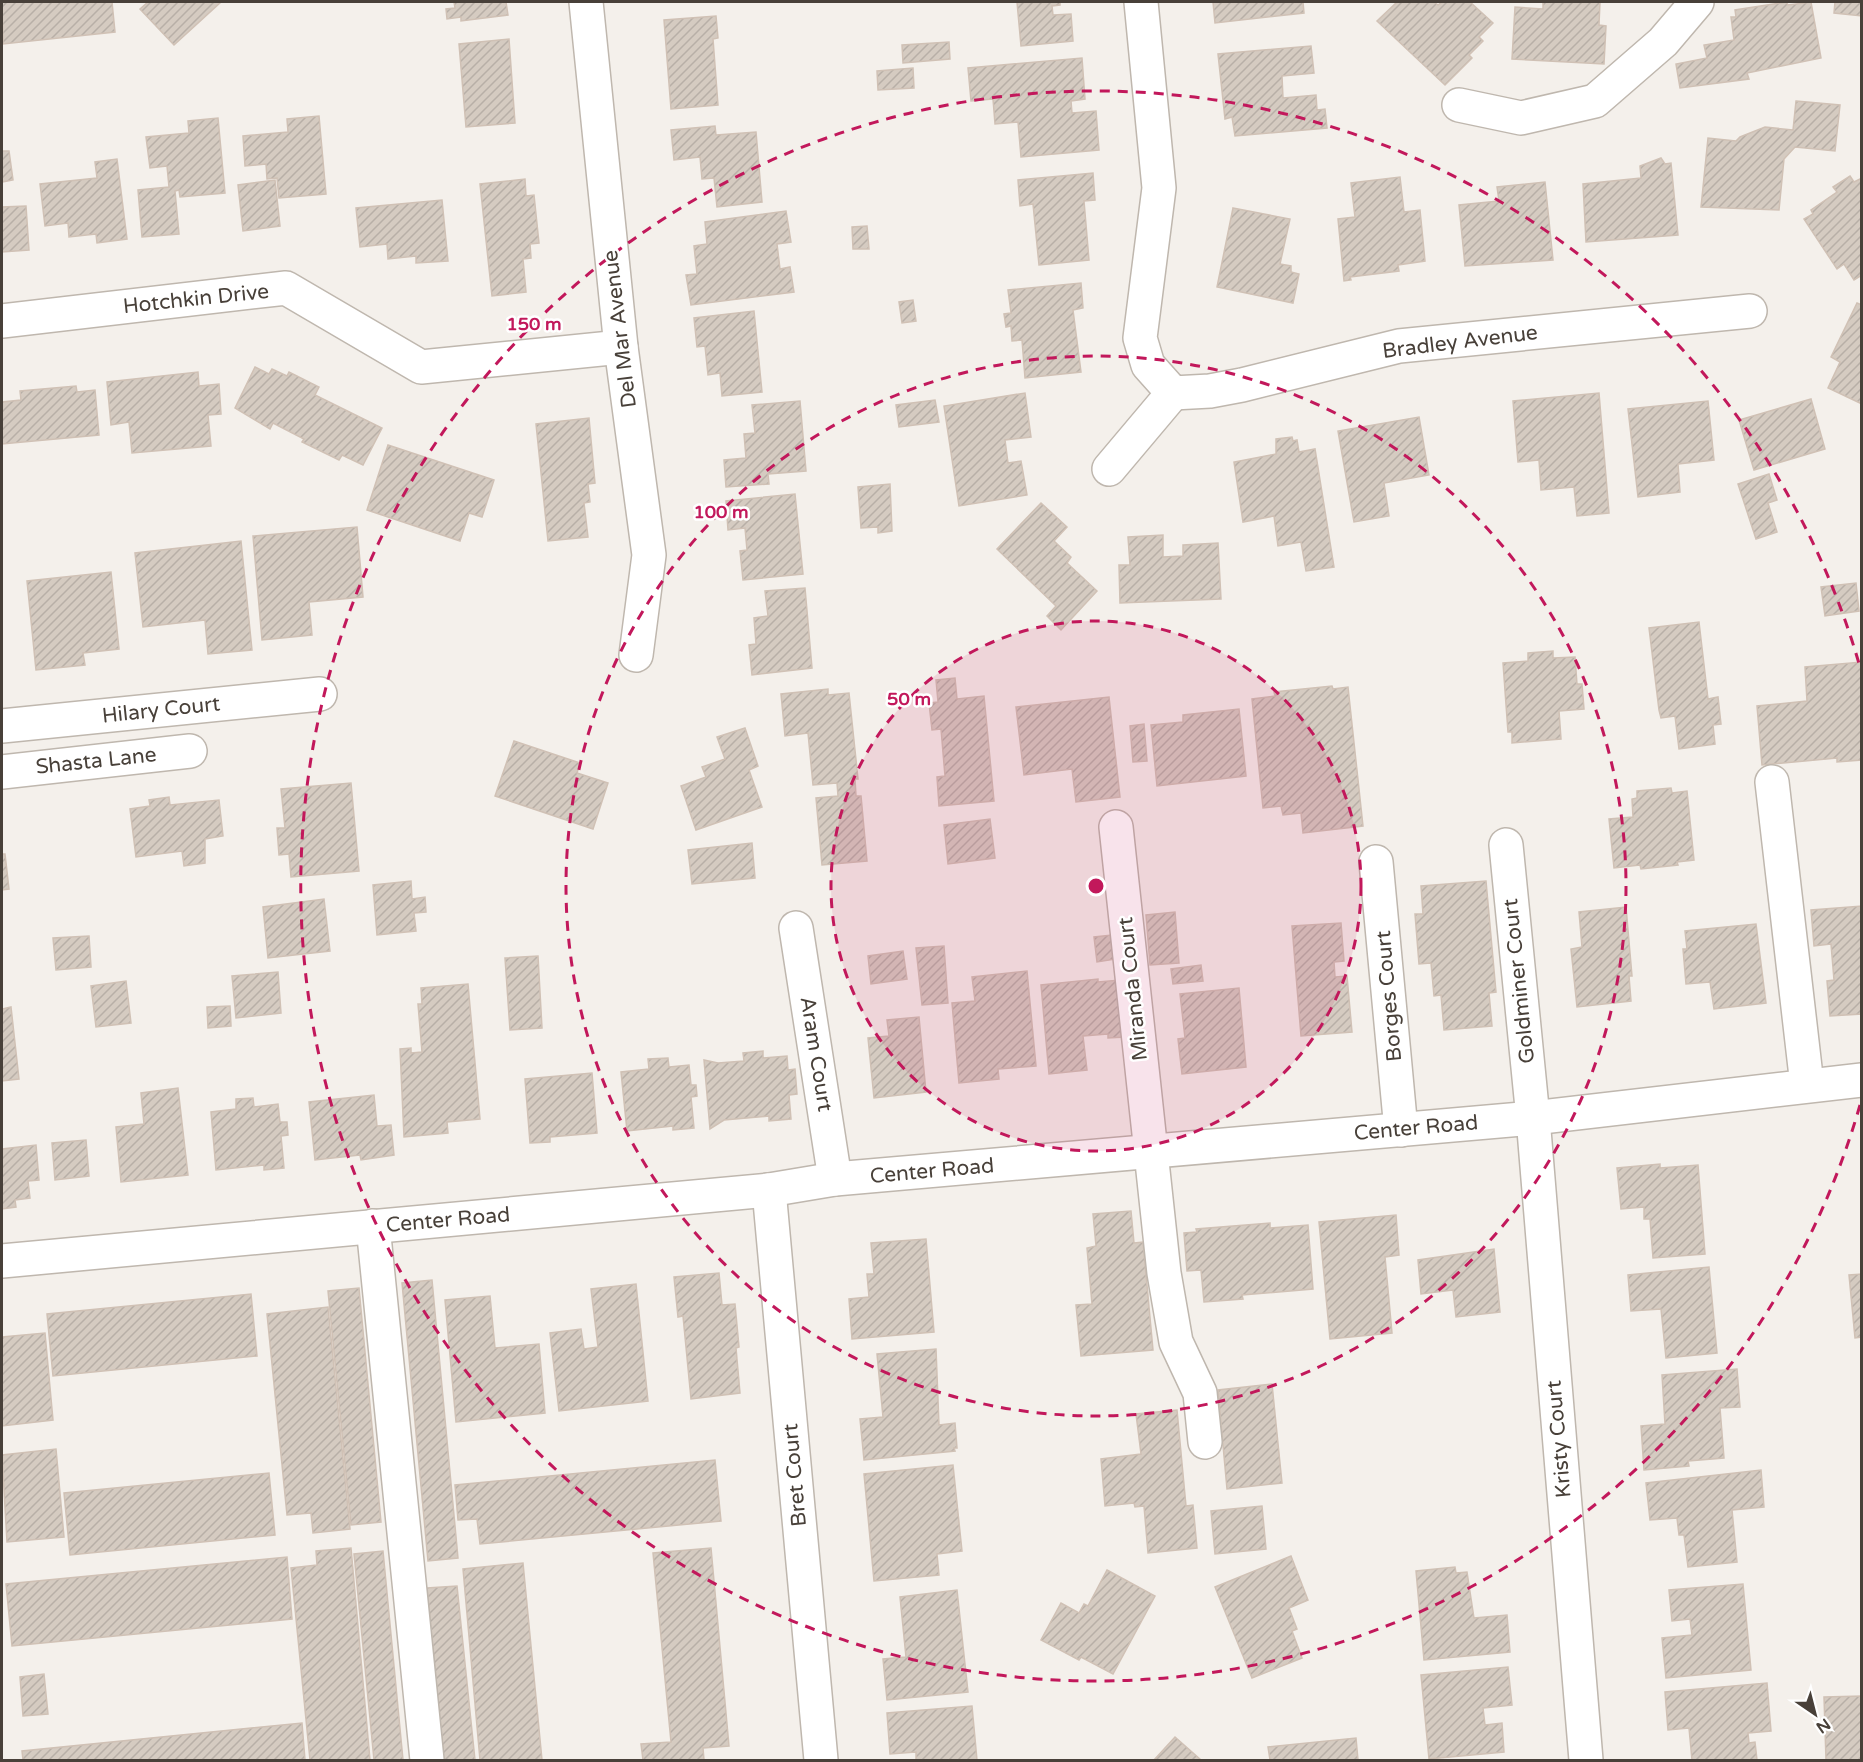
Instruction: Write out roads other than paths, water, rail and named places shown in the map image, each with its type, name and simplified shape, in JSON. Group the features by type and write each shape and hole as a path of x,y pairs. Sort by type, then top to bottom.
{"street":[{"name":"Del Mar Avenue","path":"586,2 621,347 649,555 636,655"},
{"path":"1109,469 1173,393 1148,365 1140,338 1159,188 1141,2"},
{"path":"1459,105 1521,118 1595,101 1663,42 1697,2"},
{"name":"Hotchkin Drive","path":"2,321 286,288 421,368 621,347"},
{"name":"Bradley Avenue","path":"1173,393 1210,391 1242,385 1399,346 1750,311"},
{"name":"Hilary Court","path":"2,726 321,694"},
{"name":"Shasta Lane","path":"2,772 190,751"},
{"path":"1772,782 1807,1086"},
{"name":"Miranda Court","path":"1116,827 1150,1152 1171,1321 1176,1342 1200,1393 1205,1442"},
{"name":"Goldminer Court","path":"1506,845 1533,1118"},
{"name":"Borges Court","path":"1376,862 1401,1130"},
{"name":"Aram Court","path":"796,928 835,1179"},
{"name":"Center Road","path":"2,1261 769,1190 835,1179 1533,1118 1862,1080"},
{"name":"Kristy Court","path":"1533,1118 1586,1761"},
{"name":"Bret Court","path":"769,1190 821,1761"},
{"path":"373,1226 427,1761"}]}
